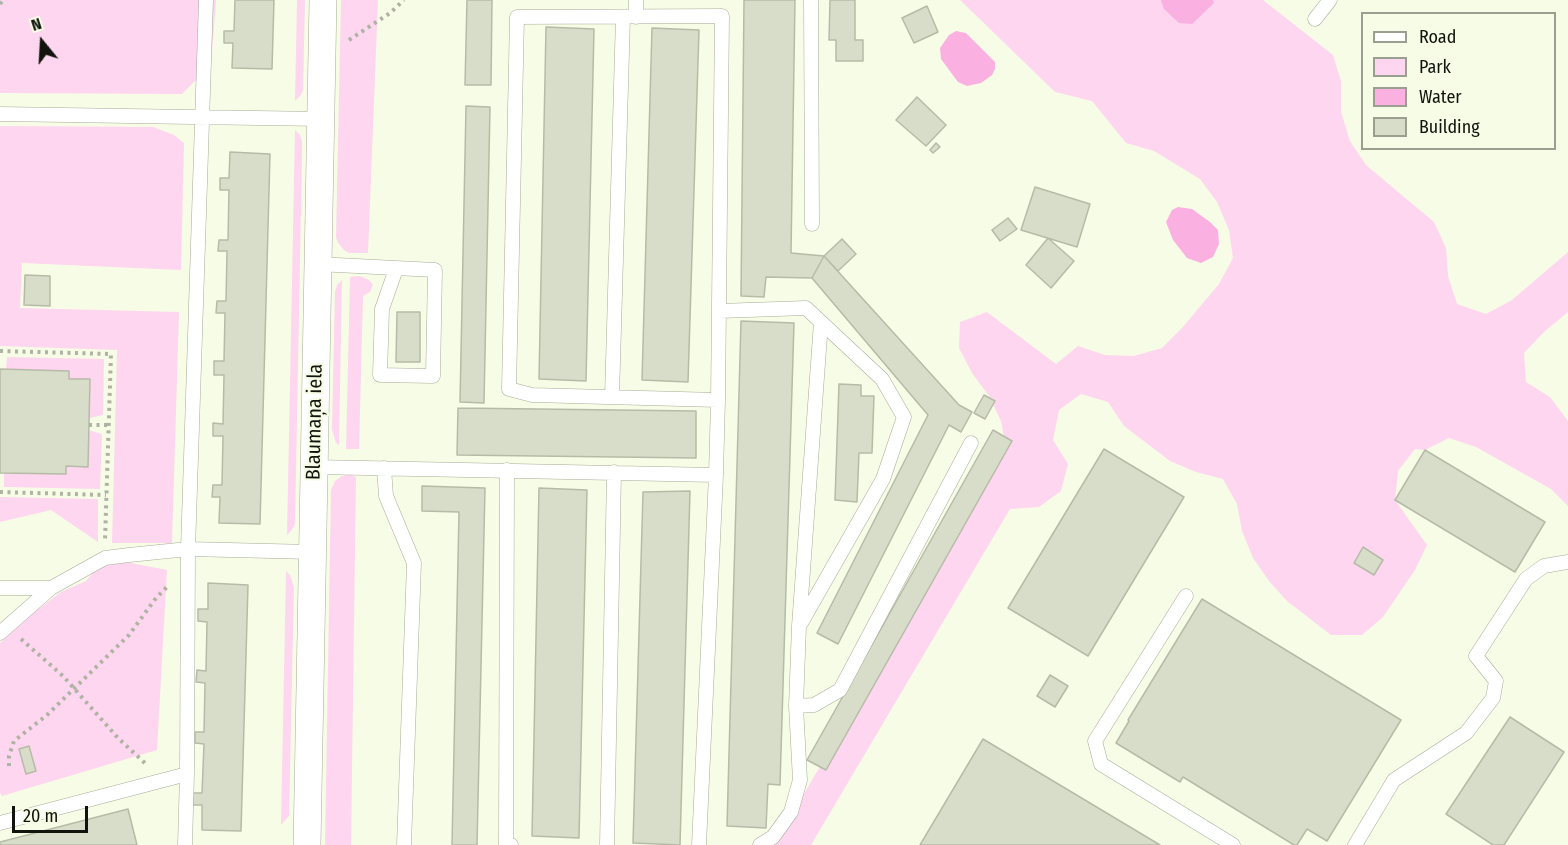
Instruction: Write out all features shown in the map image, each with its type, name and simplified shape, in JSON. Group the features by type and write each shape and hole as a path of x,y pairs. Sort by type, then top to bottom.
{"street":[{"name":"Blaumaņa iela","path":"307,845 323,0"}],"lane":[{"path":"185,845 188,549 206,0"},
{"path":"612,397 629,17 636,0"},
{"path":"812,0 813,224"},
{"path":"1315,19 1330,0"},
{"path":"699,845 716,474 718,400 722,16 517,17 509,389 532,395 718,400"},
{"path":"0,114 321,119"},
{"path":"317,264 435,270 427,339 433,376 380,375 381,309 396,269"},
{"path":"719,311 806,308 882,379 904,417 883,479 799,626"},
{"path":"760,845 773,837 791,812 800,780 796,706 799,626 821,322"},
{"path":"381,338 396,338"},
{"path":"796,706 814,705 840,690 971,443"},
{"path":"314,467 716,474"},
{"path":"384,468 386,496 414,563 404,845"},
{"path":"507,470 506,844 511,845"},
{"path":"607,845 614,472"},
{"path":"4,629 51,588 105,558 188,549 312,552"},
{"path":"1356,845 1394,780 1466,733 1493,698 1496,681 1476,657 1526,579 1544,566 1568,562"},
{"path":"0,588 51,588"},
{"path":"1186,596 1095,741 1101,764 1233,845"},
{"path":"0,823 187,774"}],"path":[{"path":"0,4 3,0"},
{"path":"345,42 390,13 404,0"},
{"path":"0,351 111,354 105,542"},
{"path":"89,425 108,425"},
{"path":"0,492 106,495"},
{"path":"9,766 9,756 14,741 47,715 129,635 156,598 188,566"},
{"path":"4,629 63,676 117,738 164,780"}],"green space":[{"path":"0,0 216,0 211,65 182,94 0,93"},
{"path":"297,0 305,0 303,90 295,101"},
{"path":"341,0 378,0 368,253 349,253 338,243 336,237"},
{"path":"960,0 1263,0 1333,55 1341,81 1341,112 1350,141 1366,165 1434,222 1446,248 1448,276 1457,304 1486,314 1512,300 1568,252 1568,312 1524,353 1526,382 1550,397 1568,421 1568,506 1551,489 1476,447 1449,438 1425,450 1415,449 1398,471 1395,500 1427,545 1415,570 1383,617 1362,635 1331,635 1287,601 1253,558 1242,531 1237,504 1223,479 1196,472 1170,461 1124,426 1108,402 1081,394 1059,410 1053,440 1068,464 1061,491 1039,507 1010,509 811,845 774,845 1006,449 1001,421 989,396 972,373 959,348 960,322 987,312 1056,364 1078,346 1105,355 1134,356 1162,348 1219,284 1233,258 1229,230 1217,202 1200,179 1154,151 1126,143 1092,101 1055,92"},
{"path":"0,126 153,127 174,135 184,143 181,270 22,263 20,308 179,312 172,543 112,543 117,350 0,346"},
{"path":"295,130 302,141 302,151 295,524 287,535"},
{"path":"360,276 369,280 373,285 370,292 363,296 359,449 346,449 350,277"},
{"path":"342,280 339,445 336,443 332,429 335,292"},
{"path":"7,357 104,359 103,415 89,418 90,380 69,379 68,371 6,369"},
{"path":"88,430 102,434 100,489 4,487 4,473 66,474 66,466 87,467"},
{"path":"342,476 356,477 351,845 325,845 331,490 335,481"},
{"path":"0,497 98,499 98,542 51,510 0,522"},
{"path":"105,558 167,570 157,750 2,796 0,793 0,643 25,619 61,592 86,581"},
{"path":"286,571 294,587 289,816 281,825"}],"water":[{"path":"1161,0 1213,0 1214,3 1192,24 1179,23 1164,9"},
{"path":"956,31 966,33 995,62 992,75 981,83 967,86 958,82 941,59 940,48 949,35"},
{"path":"1178,207 1192,209 1218,230 1219,244 1213,257 1201,263 1187,258 1173,240 1166,222 1172,210"}],"building":[{"path":"235,0 274,0 272,69 232,68 233,43 224,43 224,31 234,31"},
{"path":"467,0 492,0 491,85 465,85"},
{"path":"744,0 795,0 791,253 824,256 812,278 766,277 764,297 741,296"},
{"path":"830,0 855,0 855,40 863,40 863,61 836,61 836,40 829,40"},
{"path":"927,6 938,32 914,43 902,18"},
{"path":"546,27 594,29 586,381 539,379"},
{"path":"652,28 699,30 688,382 642,380"},
{"path":"917,97 946,125 926,146 896,120"},
{"path":"466,106 490,107 484,403 460,402"},
{"path":"936,143 940,147 933,153 930,150"},
{"path":"230,152 270,154 260,524 219,523 220,497 212,497 213,485 222,485 223,436 213,436 213,423 223,424 224,375 214,375 214,361 224,361 225,313 216,313 217,301 226,301 227,251 218,251 219,240 228,240 229,190 220,190 220,178 229,178"},
{"path":"1035,187 1090,204 1077,247 1021,230"},
{"path":"1008,218 1017,229 1000,241 992,230"},
{"path":"1048,238 1074,261 1051,288 1026,265"},
{"path":"842,239 856,254 838,271 824,256"},
{"path":"824,256 959,405 972,412 961,432 949,425 838,644 817,633 928,415 812,278"},
{"path":"25,275 50,276 50,306 24,305"},
{"path":"397,312 420,312 420,362 396,362"},
{"path":"741,321 794,323 780,785 768,784 766,828 727,826"},
{"path":"0,369 69,371 69,379 90,379 88,467 66,466 66,474 0,473"},
{"path":"839,384 861,385 861,396 874,396 872,453 859,453 857,502 835,500"},
{"path":"984,395 995,401 985,419 974,413"},
{"path":"458,408 696,411 696,458 457,455"},
{"path":"993,430 1012,441 826,770 807,760"},
{"path":"1104,449 1184,497 1088,656 1008,608"},
{"path":"1425,450 1545,522 1515,572 1395,500"},
{"path":"422,486 485,488 477,845 452,845 459,512 422,511"},
{"path":"539,488 587,490 579,838 532,836"},
{"path":"690,491 680,845 633,843 643,492"},
{"path":"1363,547 1383,560 1374,575 1354,563"},
{"path":"208,583 248,585 241,831 202,830 202,805 193,805 193,793 202,793 204,744 195,743 195,732 204,732 205,683 196,682 197,670 206,671 207,622 198,621 198,609 208,609"},
{"path":"1202,599 1401,720 1327,841 1307,829 1297,845 1294,845 1183,777 1180,782 1116,743"},
{"path":"1050,675 1068,686 1055,707 1037,696"},
{"path":"1510,717 1564,752 1504,845 1493,845 1446,814"},
{"path":"983,739 1160,845 920,845"},
{"path":"29,746 36,771 26,774 19,749"},
{"path":"128,809 137,845 0,845 0,842"}]}
